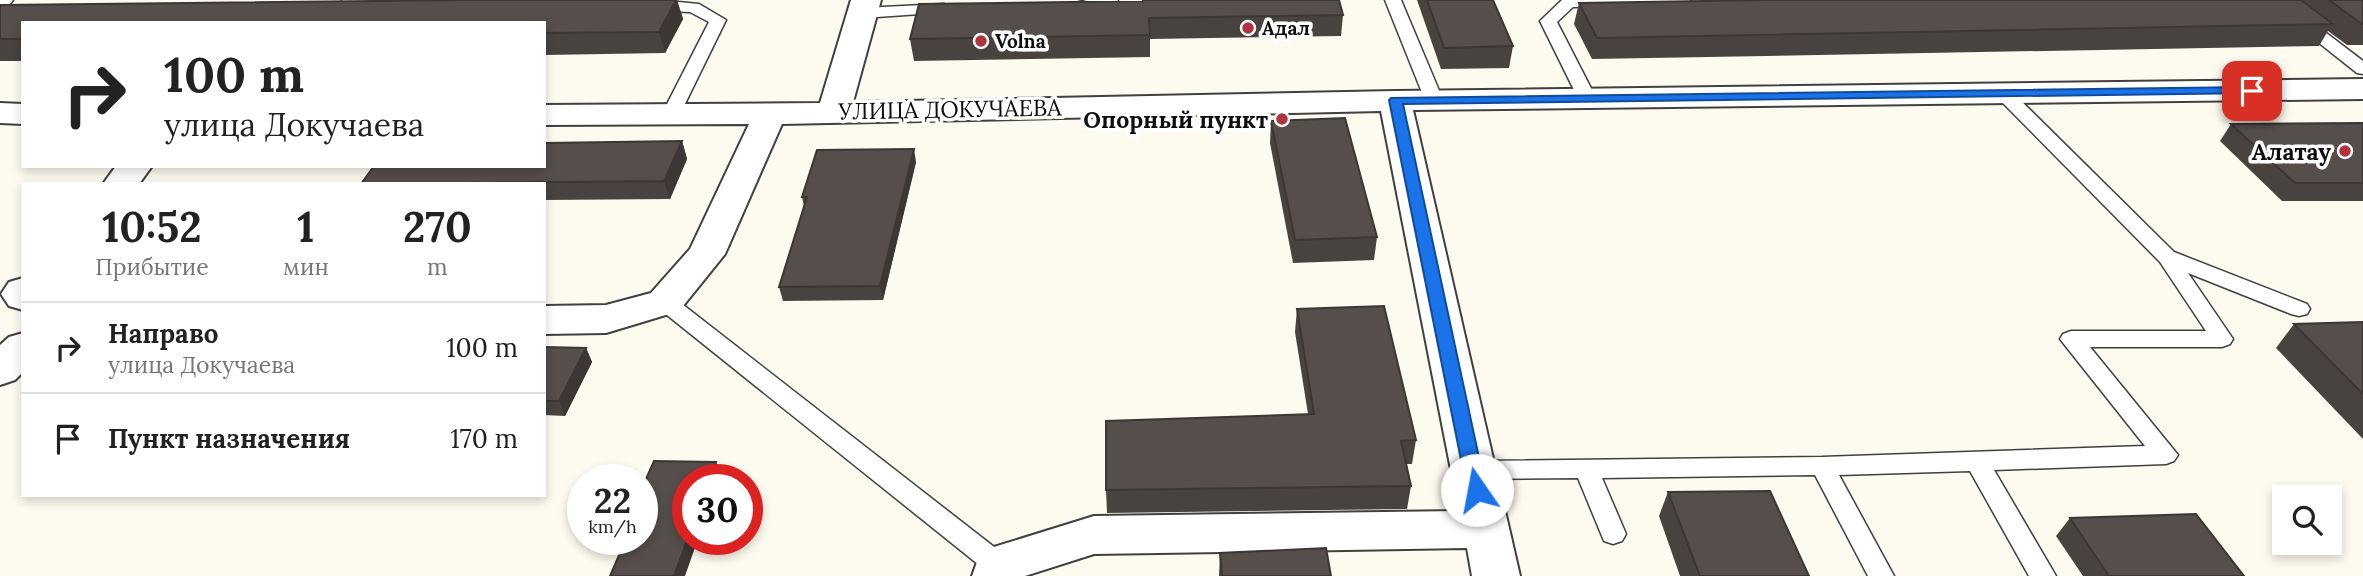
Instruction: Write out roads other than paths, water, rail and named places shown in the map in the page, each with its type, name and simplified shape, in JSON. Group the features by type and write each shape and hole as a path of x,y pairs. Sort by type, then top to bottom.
{"street":[{"path":"834,112 864,7"},
{"name":"УЛИЦА ДОКУЧАЕВА","path":"546,115 770,114 1395,100 2363,89"},
{"path":"1395,100 1496,576"},
{"path":"0,113 21,114"},
{"path":"546,320 606,319 665,302 706,254 770,114"},
{"path":"122,182 133,168"},
{"path":"0,370 21,349"},
{"path":"997,570 1094,535 1486,529"}],"lane":[{"path":"0,6 5,0"},
{"path":"331,2 414,0"},
{"path":"666,0 667,8 693,7 718,20 671,114"},
{"path":"1059,8 1111,0"},
{"path":"1393,0 1434,100"},
{"path":"1587,98 1548,21 1569,1 1683,0"},
{"path":"2273,0 2363,69"},
{"path":"864,7 892,10 961,9"},
{"path":"0,11 22,10"},
{"path":"1472,470 1822,466 2166,455 2071,339 2222,339 2167,257 2004,94"},
{"path":"2167,257 2299,309"},
{"path":"665,302 997,570"},
{"path":"1977,461 2043,576"},
{"path":"1822,466 1881,576"},
{"path":"1586,468 1613,534"}],"place":[{"name":"Адал","path":"1248,28"},
{"name":"Volna","path":"981,41"},
{"name":"Опорный пункт","path":"1282,119"},
{"name":"Алатау","path":"2345,151"}]}
